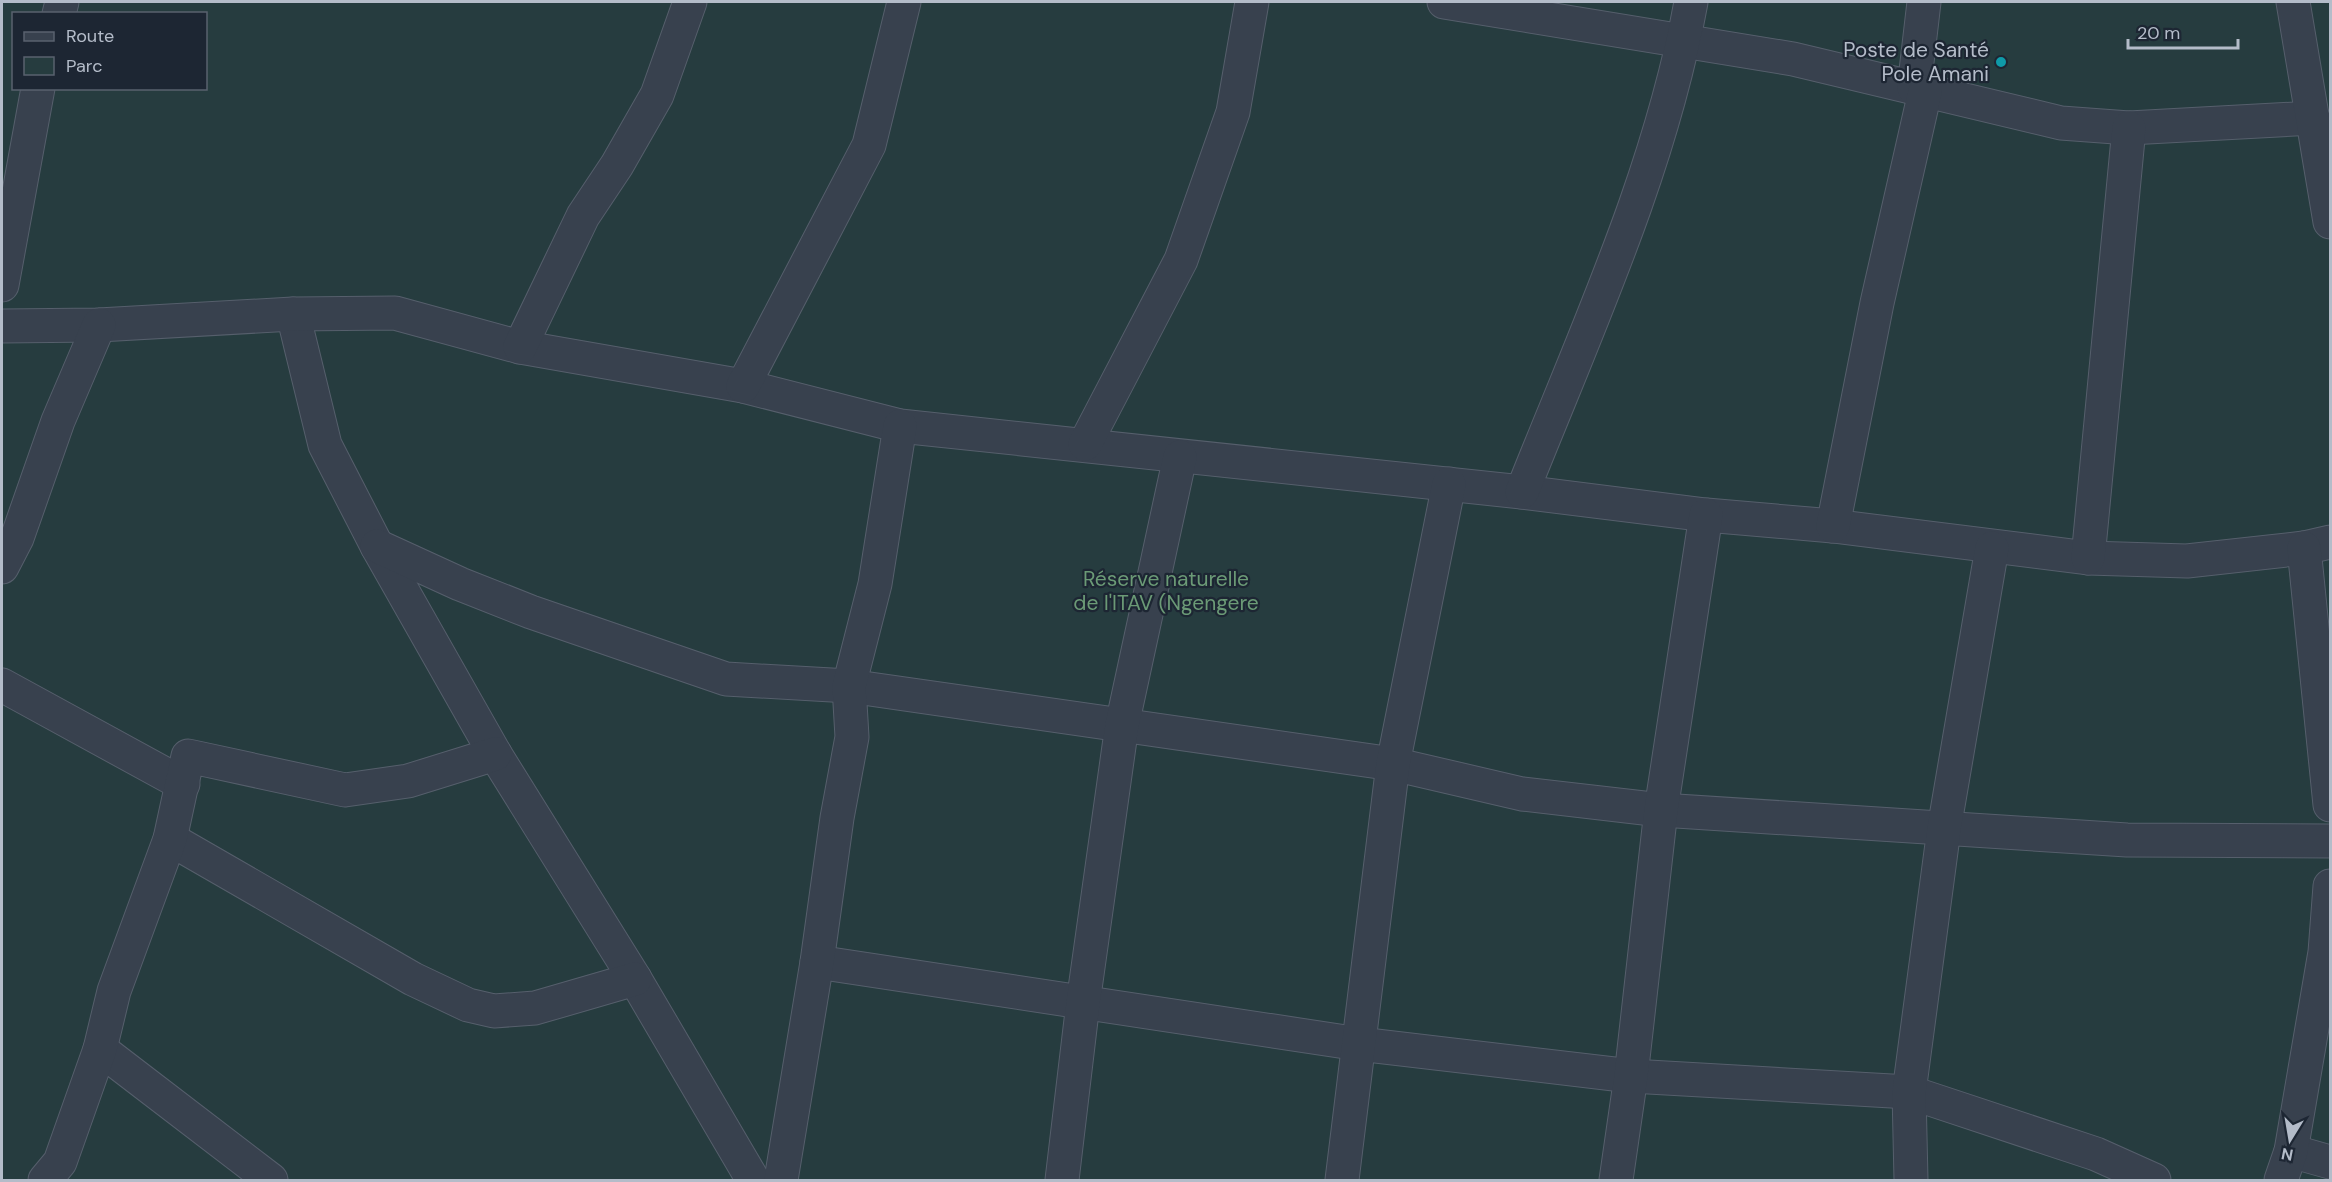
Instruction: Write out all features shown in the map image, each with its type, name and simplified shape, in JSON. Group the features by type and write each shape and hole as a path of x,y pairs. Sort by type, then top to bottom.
{"street":[{"path":"520,347 583,216 618,165 657,95 690,2"},
{"path":"743,386 869,145 904,2"},
{"path":"1085,444 1181,260 1233,112 1252,2"},
{"path":"1444,2 1793,59 2061,123 2129,128 2313,118"},
{"path":"1522,492 1648,175 1684,42 1691,2"},
{"path":"1833,526 1920,90 1924,2"},
{"path":"2293,2 2319,82 2313,118 2331,222"},
{"path":"2,285 38,90"},
{"path":"2088,558 2129,128"},
{"path":"2,326 99,325 293,314 395,313 520,347 743,386 900,426 1522,492 1706,515 1833,526 1992,548 2088,558 2187,561 2318,545 2331,805"},
{"path":"293,314 325,445 377,546 495,754 635,979 753,1180"},
{"path":"2,567 17,538 58,421 99,325"},
{"path":"781,1180 818,962 837,818 852,737 849,686 875,584 900,426"},
{"path":"1062,1180 1083,1003 1122,725 1180,457"},
{"path":"1342,1180 1393,764 1449,484"},
{"path":"1616,1180 1631,1076 1661,810 1706,515"},
{"path":"377,546 460,584 531,612 726,679 849,686 1393,764 1522,794 1661,810 2127,840 2331,841"},
{"path":"1911,1180 1910,1092 1944,829 1992,548"},
{"path":"2,685 183,784"},
{"path":"45,1180 60,1162 100,1049 114,991 170,839 188,756 345,790 408,781 495,754"},
{"path":"170,839 412,979 468,1005 494,1011 535,1008 635,979"},
{"path":"2331,886 2328,953 2286,1166 2331,1162"},
{"path":"818,962 1359,1044 1631,1076 1910,1092 2096,1154 2154,1180"},
{"path":"100,1049 271,1180"}],"green space":[{"name":"Réserve naturelle de l'ITAV (Ngengere","path":"2,2 2330,2 2330,1180 2,1180"}],"place":[{"name":"Poste de Santé Pole Amani","path":"2001,62"}]}
